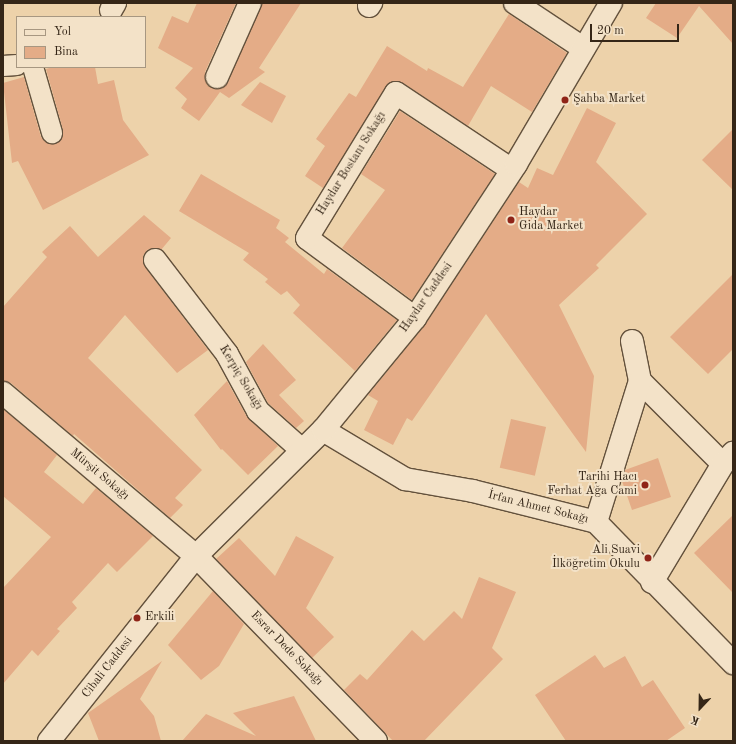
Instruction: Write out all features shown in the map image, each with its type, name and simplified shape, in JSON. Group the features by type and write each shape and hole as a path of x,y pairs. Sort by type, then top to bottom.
{"street":[{"path":"217,77 250,3"},
{"path":"515,3 583,48"},
{"name":"Haydar Caddesi","path":"196,556 323,430 415,318 512,170 611,3"},
{"path":"3,66 16,65"},
{"path":"33,68 52,133"},
{"name":"Haydar Bostanı Sokağı","path":"415,318 306,238 396,93 512,170"},
{"name":"Kerpiç Sokağı","path":"155,260 227,354 258,410 302,450"},
{"path":"596,522 640,381 632,341"},
{"path":"640,381 728,458 652,582"},
{"name":"Mürşit Sokağı","path":"3,393 196,556"},
{"name":"İrfan Ahmet Sokağı","path":"323,430 405,479 473,491 596,522 652,582 733,663"},
{"name":"Cibali Caddesi","path":"49,741 196,556"},
{"name":"Esrar Dede Sokağı","path":"196,556 376,741"}],"building":[{"path":"197,3 236,3 205,72 207,85 218,89 228,82 262,3 301,3 259,68 265,72 229,98 220,92 199,121 181,108 187,99 175,88 193,68 158,48 172,16 188,23"},
{"path":"656,3 733,3 733,44 699,6 677,38 646,18"},
{"path":"509,14 567,53 532,112 491,86 468,126 403,83 391,82 323,188 305,176 325,146 316,139 349,93 356,97 387,46 427,71 428,68 463,87"},
{"path":"95,68 98,84 114,80 123,120 149,155 43,210 18,161 12,163 3,83 24,77 41,137 49,144 56,144 63,136 63,130 46,69"},
{"path":"260,82 286,96 272,123 241,105"},
{"path":"587,108 616,123 596,162 647,214 596,265 599,268 559,305 594,376 586,452 486,314 412,421 407,418 393,445 364,430 378,401 368,395 425,325 519,182 528,188 537,168 553,175"},
{"path":"400,111 495,174 412,300 342,248 385,190 361,174"},
{"path":"733,129 733,190 702,160"},
{"path":"201,174 280,220 276,228 289,238 285,242 324,274 327,269 397,320 355,371 293,313 300,305 287,291 281,295 265,282 268,279 243,260 249,253 179,211"},
{"path":"144,215 171,238 161,250 154,248 147,250 143,256 145,267 208,350 177,373 125,315 88,358 202,470 175,498 183,505 170,518 74,434 73,436 11,383 3,381 3,307 47,257 42,252 70,226 98,257"},
{"path":"733,274 733,349 708,374 670,337"},
{"path":"263,344 296,380 279,395 304,421 296,428 268,403 246,362"},
{"path":"227,381 247,417 278,446 248,475 222,449 221,450 194,415"},
{"path":"3,409 57,455 44,472 83,504 96,488 153,536 117,572 108,563 72,602 77,608 57,629 60,631 38,656 32,650 3,684 3,588 51,537 3,496"},
{"path":"511,419 546,427 535,476 500,468"},
{"name":"Tarihi Hacı Ferhat Ağa Cami","path":"658,458 671,497 632,510 622,481 625,470"},
{"path":"733,515 733,593 694,553"},
{"path":"296,536 334,557 306,608 334,637 312,658 216,559 239,538 275,576"},
{"path":"479,577 516,592 492,648 503,659 424,741 393,741 344,690 360,674 367,680 412,630 424,641 454,611 462,619"},
{"path":"213,591 244,624 219,666 201,680 168,645"},
{"path":"595,655 604,668 625,656 642,687 653,680 685,728 666,741 566,741 535,695"},
{"path":"162,661 140,699 154,716 161,741 99,741 88,713"},
{"path":"294,696 316,741 182,741 206,714 256,736 233,713"}],"place":[{"name":"Şahba Market","path":"565,100"},
{"name":"Haydar Gida Market","path":"511,220"},
{"name":"Tarihi Hacı Ferhat Ağa Cami","path":"645,485"},
{"name":"Ali Suavi İlköğretim Okulu","path":"648,558"},
{"name":"Erkili","path":"137,618"}]}
